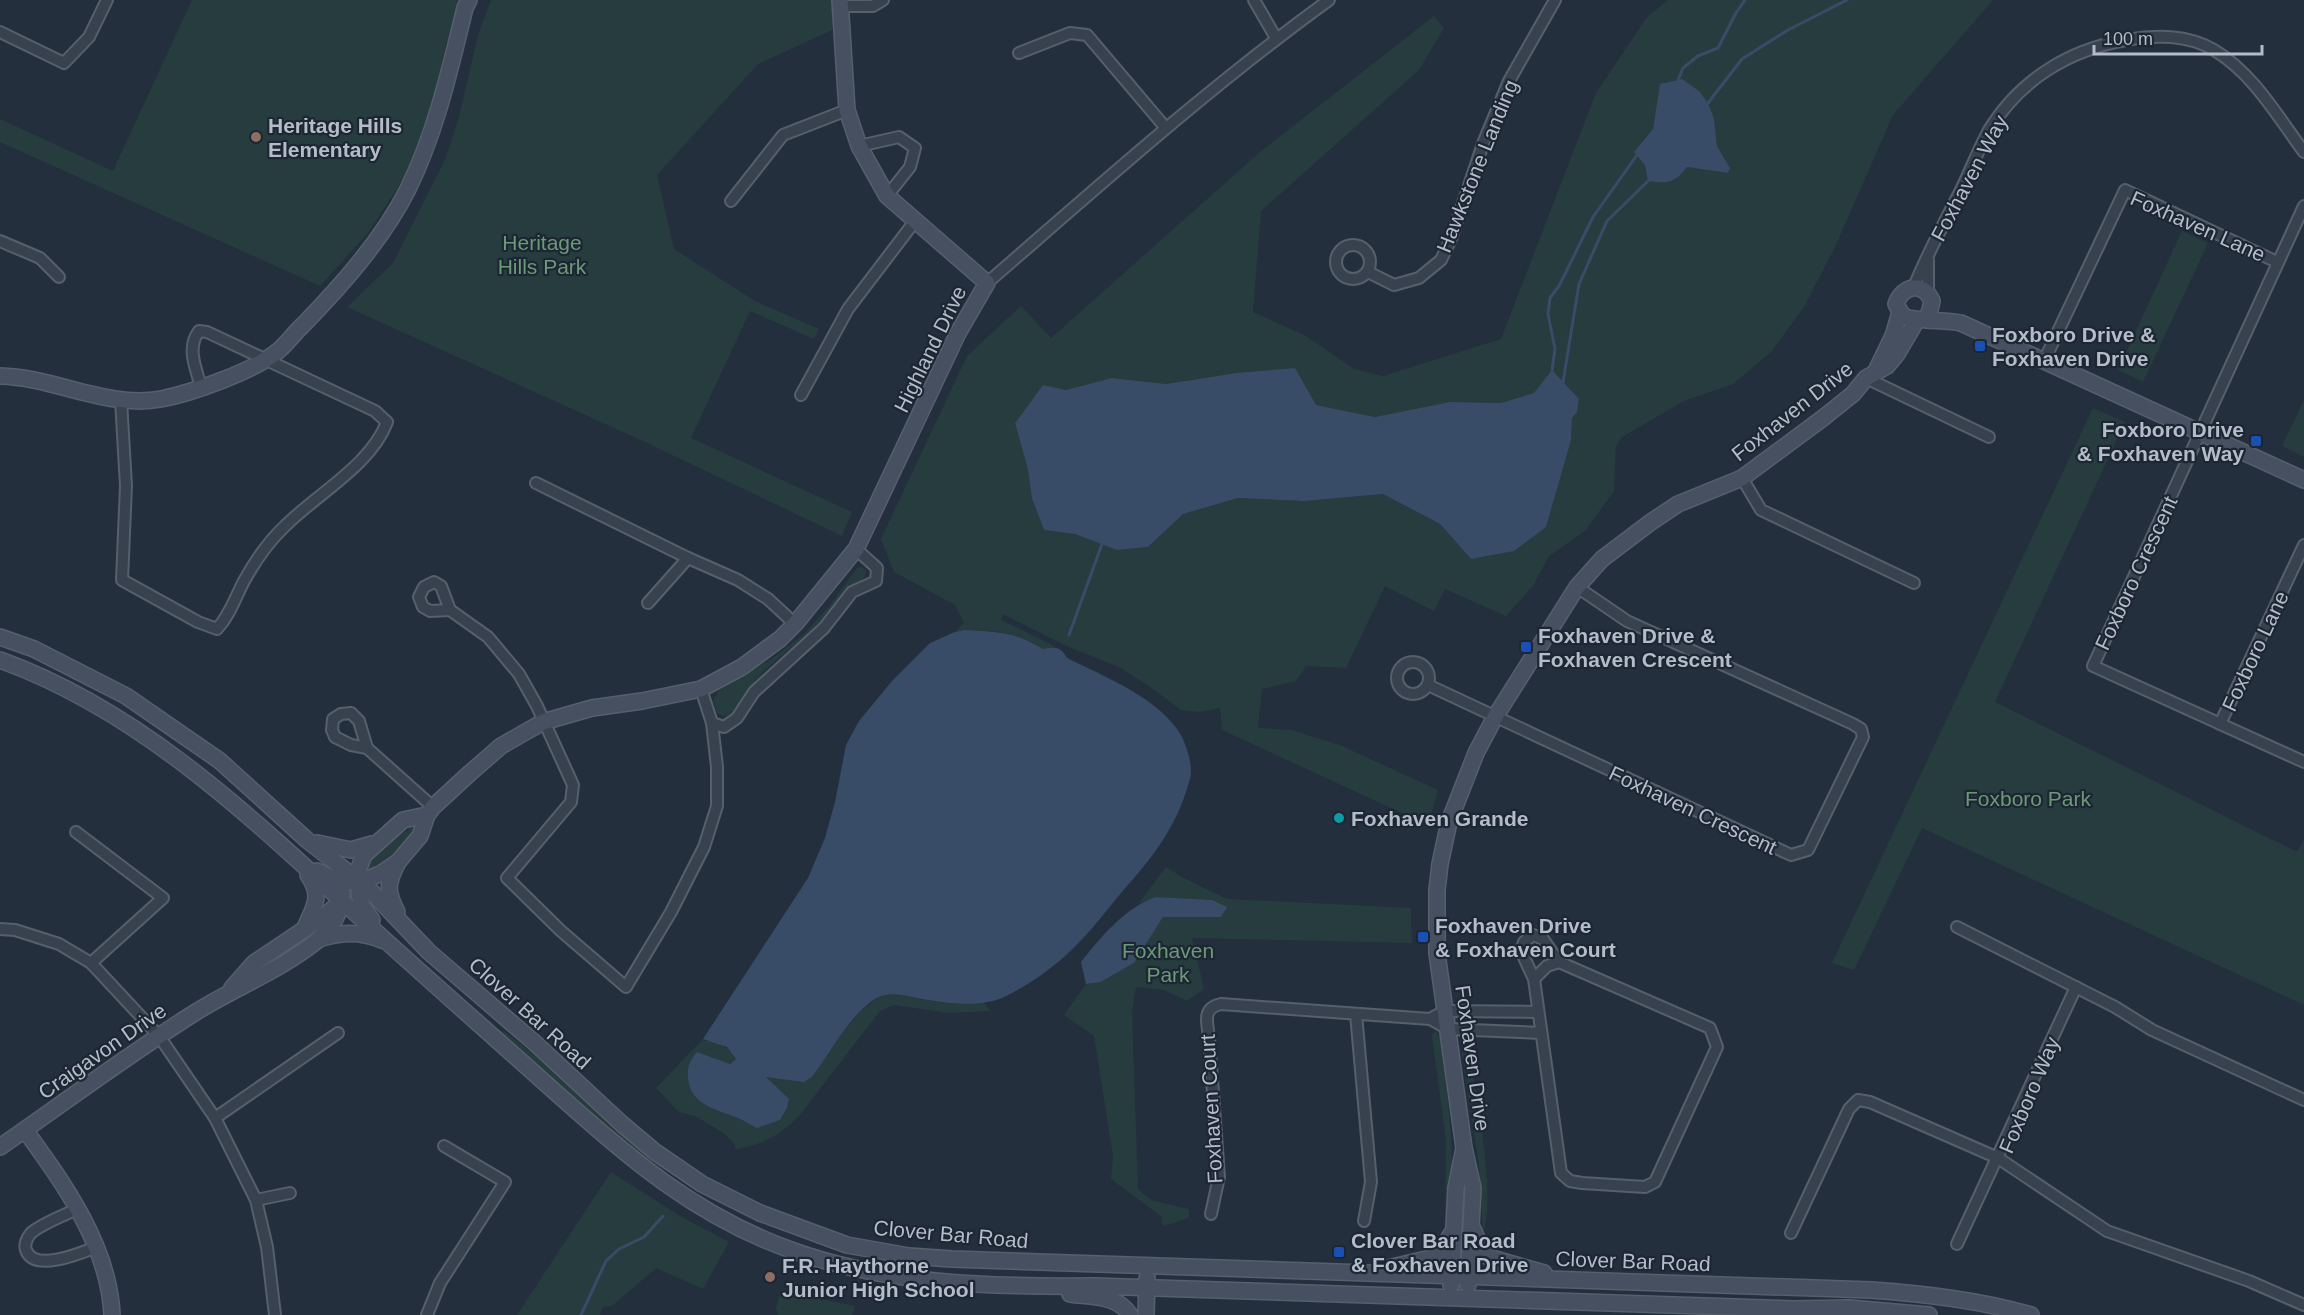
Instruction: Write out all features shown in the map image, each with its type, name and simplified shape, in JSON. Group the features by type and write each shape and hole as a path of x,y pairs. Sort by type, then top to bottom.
{"main road":[{"path":"0,376 65,387 121,400 160,399 232,377 277,352 338,290 391,218 408,190 442,100 469,0"},
{"path":"840,3 847,110 859,146 887,196 987,283"},
{"name":"Highland Drive","path":"358,880 363,855 403,820 430,811 501,746 543,722 592,708 701,689 742,667 780,639 856,549 958,333 987,283"},
{"path":"1961,323 1905,316 1896,304 1903,292 1925,294 1961,323 2304,480"},
{"path":"1921,319 1929,314 1925,294"},
{"name":"Foxhaven Drive","path":"1467,1298 1473,1188 1464,1148 1437,952 1440,864 1445,836 1458,796 1476,753 1495,717 1577,587 1602,559 1678,504 1742,478 1853,394 1870,376 1893,336 1900,312"},
{"name":"Foxhaven Drive","path":"1870,376 1887,366 1898,354 1921,319"},
{"name":"Clover Bar Road","path":"0,637 34,649 126,696 220,761 307,840 378,897 404,928 654,1151 702,1184 760,1213 847,1245 909,1256 1871,1290 1955,1298 2031,1315"},
{"name":"Clover Bar Road","path":"0,660 25,669 76,694 122,720 177,757 298,860 460,1008 628,1156 662,1182 727,1222 791,1250 849,1268 921,1279 1023,1287 1094,1286 1450,1298"},
{"name":"Highland Drive","path":"398,862 420,836 430,811"},
{"path":"307,840 351,850 378,842"},
{"path":"307,840 338,874 342,883 342,901 360,898 368,900 404,928"},
{"path":"298,860 342,883 382,873 398,862"},
{"path":"298,860 317,890 316,903 304,930"},
{"path":"398,862 388,886 391,901 404,928"},
{"path":"358,880 363,907 393,945"},
{"name":"Craigavon Drive","path":"229,992 254,963 304,930 342,901"},
{"name":"Craigavon Drive","path":"0,1147 159,1036 229,992 266,976 319,939 335,921 342,901"},
{"path":"319,939 348,932 366,934 393,945"},
{"path":"25,1130 62,1182 96,1247 107,1277 112,1315"},
{"name":"Foxhaven Drive","path":"1450,1298 1456,1188 1464,1148"},
{"path":"1471,1224 1481,1248 1488,1257 1567,1280"},
{"path":"1368,1273 1435,1257 1440,1253 1455,1228"},
{"path":"1146,1315 1147,1266"},
{"path":"1023,1287 1114,1300 1125,1307 1130,1315"},
{"path":"1450,1298 1458,1307 1467,1298"},
{"name":"Clover Bar Road","path":"1467,1298 1794,1309 1849,1308 1929,1315"}],"street":[{"path":"0,32 64,63 89,37 107,0"},
{"path":"840,3 873,6 883,0"},
{"path":"1254,0 1276,38"},
{"name":"Highland Drive","path":"987,283 1165,127 1276,38 1329,0"},
{"name":"Hawkstone Landing","path":"1368,272 1394,285 1419,278 1441,260 1451,239 1484,141 1509,81 1555,0"},
{"path":"1019,54 1070,33 1087,35 1165,127"},
{"name":"Foxhaven Way","path":"1925,294 1928,256 1989,130 2032,80 2060,61 2109,43 2147,36 2180,37 2214,50 2243,71 2304,153"},
{"path":"731,201 783,135 847,110"},
{"path":"859,146 899,137 915,148 910,167 887,196"},
{"name":"Foxhaven Lane","path":"2044,361 2125,190 2277,262"},
{"path":"2200,434 2304,206"},
{"path":"801,394 848,309 915,221"},
{"path":"0,241 40,258 60,277"},
{"name":"Foxhaven Way","path":"1925,294 1928,256"},
{"path":"121,400 126,486 122,580 198,622 217,629 226,620 243,582 262,551 285,525 377,444 387,422 375,411 207,332 199,331 193,339 192,351 201,387"},
{"path":"1870,376 1989,437"},
{"name":"Foxboro Crescent","path":"2200,434 2093,666 2304,762"},
{"path":"1742,478 1761,510 1914,583"},
{"path":"536,483 688,558 738,580 768,599 795,624"},
{"name":"Foxboro Lane","path":"2220,724 2304,545"},
{"path":"712,723 724,728 737,718 754,692 824,628 852,592 876,581 877,568 856,549"},
{"path":"648,603 688,558"},
{"name":"Foxhaven Crescent","path":"1495,717 1791,855 1809,850 1863,737 1861,729 1628,621 1577,587"},
{"path":"450,610 488,637 519,674 573,785 572,802 507,878 561,932 626,987 671,912 704,846 717,806 717,767 712,723 701,689"},
{"path":"1428,685 1495,717"},
{"path":"367,748 430,811"},
{"path":"76,832 163,898 91,963"},
{"path":"1957,927 2115,1007 2152,1030 2303,1096"},
{"path":"0,929 15,930 59,944 91,963 159,1036 215,1118 256,1200 267,1247 275,1315"},
{"path":"1533,935 1543,939 1559,962 1710,1028 1717,1047 1654,1182 1645,1188 1582,1183 1570,1180 1561,1173 1534,979 1521,951 1524,942 1533,935"},
{"path":"1534,979 1547,966 1559,962"},
{"name":"Foxboro Way","path":"2076,987 1998,1158 2107,1231 2249,1281 2304,1305"},
{"name":"Foxhaven Court","path":"1210,1214 1219,1177 1206,1019 1209,1010 1221,1004 1430,1019"},
{"path":"1430,1019 1445,1011 1538,1012"},
{"path":"1356,1014 1371,1182 1364,1221"},
{"path":"1430,1019 1448,1029 1540,1033"},
{"path":"215,1118 338,1033"},
{"path":"1791,1233 1849,1109 1858,1100 1870,1102 1998,1158 1958,1244"},
{"path":"427,1315 440,1283 505,1182 444,1146"},
{"path":"256,1200 290,1193"},
{"path":"77,1209 32,1232 26,1240 26,1250 32,1258 44,1261 72,1257 96,1247"}],"green space":[{"name":"Heritage Hills Elementary","path":"192,0 460,0 446,45 432,107 404,178 367,234 320,286 0,142 0,119 113,171"},
{"name":"Heritage Hills Park","path":"491,0 833,0 832,30 758,64 657,175 674,249 755,301 819,329 814,339 750,311 691,438 852,512 842,536 645,442 347,307 393,263 445,160 459,117 478,35"},
{"path":"1668,0 1993,0 1893,115 1835,247 1804,307 1771,352 1733,384 1684,401 1622,437 1616,446 1614,491 1585,531 1549,556 1533,586 1506,616 1445,589 1434,611 1385,586 1346,668 1306,666 1296,681 1262,689 1258,728 1292,730 1342,746 1438,790 1428,825 1222,730 1220,708 1200,712 1181,710 1119,667 1069,647 1003,614 1001,620 1056,647 1043,649 1023,638 1001,632 978,630 955,632 964,623 955,605 894,572 881,539 967,356 1021,306 1051,338 1260,152 1434,16 1444,28 1419,70 1261,211 1253,312 1306,336 1354,369 1383,376 1501,339 1596,93 1647,17","holes":["1682,79 1714,119 1717,146 1730,168 1728,173 1687,167 1649,181 1643,140 1653,129 1660,85","1294,368 1316,405 1375,417 1450,402 1501,403 1534,393 1572,418 1571,440 1471,559 1440,524 1383,494 1305,501 1238,498 1183,514 1148,547 1118,550 1075,534 1044,530 1032,500 1028,470 1015,423 1043,385 1066,390 1113,378 1166,384 1236,373"]},
{"path":"2182,231 2208,243 2143,382 2118,370"},
{"path":"2304,400 2304,457 2282,446"},
{"name":"Foxboro Park","path":"2093,408 2125,422 1995,702 2297,852 2304,839 2304,1005 1922,828 1854,970 1832,963"},
{"path":"861,567 866,570 865,577 809,632 760,675 733,711 724,716 717,713 713,701 720,689 773,658 805,633 830,605 857,568"},
{"path":"415,825 418,826 389,863 369,871 368,864 382,847"},
{"name":"Foxhaven Park","path":"1166,867 1227,899 1411,908 1412,943 1192,938 1204,989 1187,1001 1164,990 1136,987 1132,1012 1138,1189 1151,1200 1189,1209 1189,1218 1164,1226 1162,1217 1111,1179 1113,1156 1094,1036 1064,1015 1086,984 1102,982 1134,963 1163,917 1221,917 1226,907 1155,897 1138,904"},
{"path":"886,994 947,1003 983,1001 990,1011 949,1013 894,1005 880,1011 799,1116 785,1129 770,1138 745,1147 736,1149 733,1142 722,1132 695,1116 679,1112 656,1088 703,1039 715,1041 727,1048 736,1059 730,1064 711,1056 695,1095 707,1105 748,1124 780,1120 787,1108 788,1099 765,1076 804,1082 812,1077 853,1020 874,1001"},
{"path":"1436,1030 1440,1039 1447,1088 1451,1137 1451,1186 1445,1234 1446,1141 1432,1035"},
{"path":"504,1031 685,1178 684,1181 650,1162 610,1130 502,1033"},
{"path":"1464,1044 1468,1047 1480,1115 1486,1169 1487,1216 1483,1233 1479,1166 1462,1054"},
{"path":"611,1172 680,1216 729,1242 703,1289 656,1268 613,1305 602,1308 600,1315 517,1315"},
{"path":"787,1292 855,1306 852,1315 778,1315 776,1309 778,1298"}],"water":[{"path":"1682,79 1699,91 1708,103 1714,119 1717,146 1730,168 1728,173 1687,167 1679,176 1670,181 1648,181 1645,165 1634,152 1653,129 1660,84"},
{"path":"1295,368 1316,405 1375,417 1450,402 1501,403 1534,393 1552,370 1579,399 1577,412 1572,418 1571,440 1546,527 1514,551 1471,559 1440,524 1383,494 1305,501 1238,498 1183,514 1148,547 1117,550 1075,534 1044,530 1032,499 1028,470 1015,423 1043,385 1066,390 1112,378 1166,384 1236,373"},
{"path":"965,630 1005,634 1023,639 1043,649 1057,648 1067,658 1130,690 1161,711 1182,737 1190,763 1190,779 1174,821 1148,861 1085,936 1057,963 1028,984 996,1000 966,1004 894,994 881,996 856,1015 812,1077 804,1082 766,1077 789,1099 780,1120 757,1128 707,1106 694,1095 690,1087 688,1074 692,1058 697,1052 730,1064 736,1059 727,1047 703,1039 808,878 825,838 835,802 846,745 859,721 892,681 930,643"},
{"path":"1155,897 1212,900 1227,907 1221,917 1163,917 1134,963 1101,982 1086,984 1081,962 1123,916"}],"waterway":[{"path":"1678,80 1683,68 1698,56 1718,48 1745,0"},
{"path":"1708,103 1742,59 1788,30 1847,0"},
{"path":"1552,370 1555,349 1548,314 1550,298 1559,286 1593,217 1637,155"},
{"path":"1563,382 1579,284 1607,221 1648,181"},
{"path":"1069,635 1102,544"},
{"path":"581,1315 606,1261 619,1249 644,1237 663,1216"}],"place":[{"name":"Heritage Hills Elementary","path":"256,137"},
{"name":"Foxboro Drive & Foxhaven Drive","path":"1980,346"},
{"name":"Foxboro Drive & Foxhaven Way","path":"2256,441"},
{"name":"Foxhaven Drive & Foxhaven Crescent","path":"1526,647"},
{"name":"Foxhaven Grande","path":"1339,818"},
{"name":"Foxhaven Drive & Foxhaven Court","path":"1423,937"},
{"name":"Clover Bar Road & Foxhaven Drive","path":"1339,1252"},
{"name":"F.R. Haythorne Junior High School","path":"770,1277"}]}
